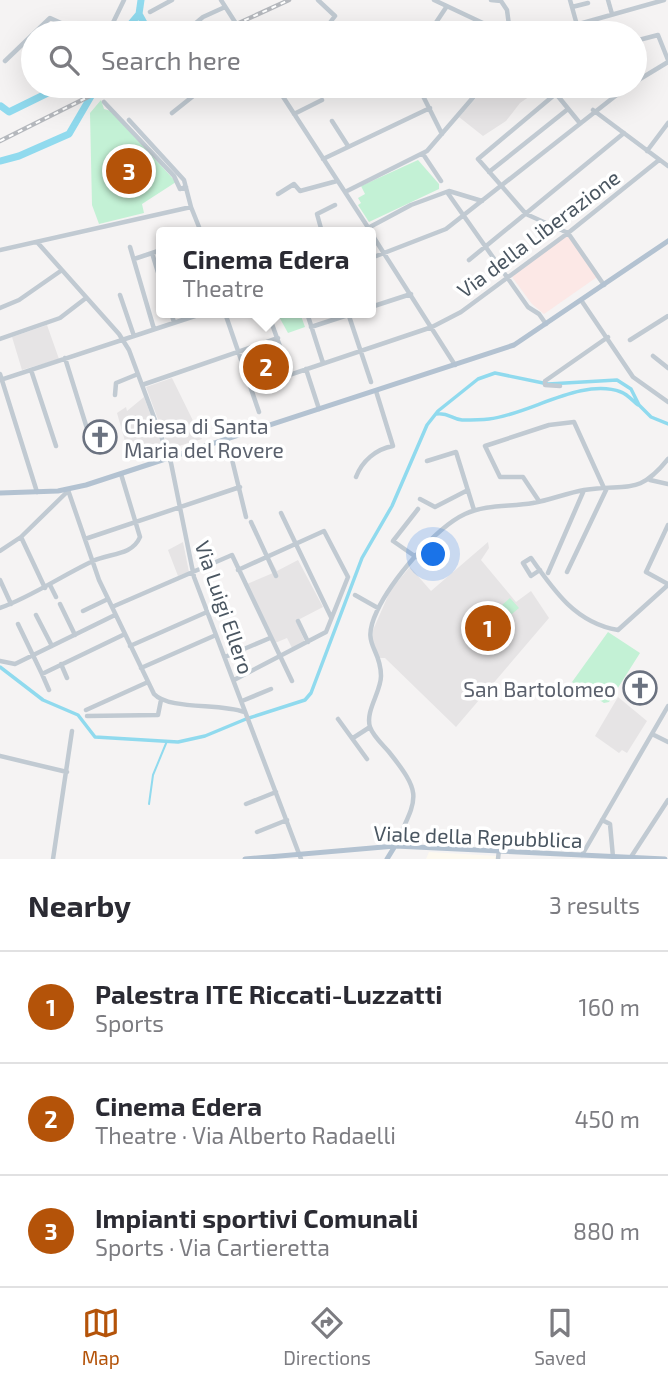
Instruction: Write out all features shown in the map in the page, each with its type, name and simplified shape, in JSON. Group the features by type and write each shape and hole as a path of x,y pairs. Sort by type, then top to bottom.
{"main road":[{"path":"0,494 68,490 514,345 668,241"},
{"path":"387,859 395,846"},
{"name":"Viale della Repubblica","path":"245,859 300,857 395,846 665,859"}],"street":[{"path":"114,21 124,0"},
{"path":"150,12 172,0"},
{"path":"220,0 234,21"},
{"path":"318,0 335,16 331,21"},
{"path":"434,0 479,21"},
{"path":"491,0 501,1 505,6 508,21"},
{"path":"570,0 576,21"},
{"path":"608,0 612,14"},
{"path":"590,21 664,0"},
{"path":"572,7 589,3"},
{"path":"437,21 447,6"},
{"path":"198,21 225,7"},
{"path":"647,38 657,35 668,61 647,74"},
{"path":"5,61 21,46"},
{"path":"173,113 191,98"},
{"path":"284,98 367,227"},
{"path":"425,98 442,134"},
{"path":"345,192 423,154 473,98"},
{"path":"553,98 478,159 526,214 568,233 604,285"},
{"path":"560,98 579,122"},
{"path":"376,257 438,233 609,98"},
{"path":"294,114 322,100"},
{"path":"104,102 174,176 180,189 186,187"},
{"path":"323,159 430,108"},
{"path":"489,173 569,109"},
{"path":"593,110 668,166"},
{"path":"129,120 177,170 186,187 199,227"},
{"path":"332,121 348,146"},
{"path":"647,151 668,123"},
{"path":"469,260 624,133"},
{"path":"423,154 441,181"},
{"name":"Via della Liberazione","path":"251,388 432,327 461,312 568,233 659,160"},
{"path":"278,194 294,184 300,191 337,181"},
{"path":"376,227 411,205 451,193 482,201"},
{"path":"451,193 528,307 539,314 546,324"},
{"path":"321,227 317,214 335,205"},
{"path":"0,250 191,207"},
{"path":"376,240 455,365"},
{"name":"Via Luigi Ellero","path":"37,242 123,339 138,374 170,458 192,572 300,857"},
{"path":"130,247 154,329"},
{"path":"392,265 393,257 399,249"},
{"path":"134,259 156,252"},
{"path":"152,253 156,266"},
{"path":"0,307 19,300 62,270"},
{"path":"376,305 411,294"},
{"path":"120,295 134,336"},
{"path":"0,339 60,317 86,298"},
{"path":"581,300 637,381 668,402"},
{"path":"630,340 668,316"},
{"path":"173,318 174,322"},
{"path":"37,492 1,378 187,318"},
{"path":"227,318 259,411"},
{"path":"270,318 290,374"},
{"path":"308,318 323,363"},
{"path":"311,327 336,318"},
{"path":"351,318 371,382"},
{"path":"560,386 545,383 608,337"},
{"path":"142,385 278,338"},
{"path":"653,356 668,368"},
{"path":"446,368 451,357"},
{"path":"65,358 90,438"},
{"path":"306,369 319,409"},
{"path":"31,370 56,446"},
{"path":"115,395 116,383 138,374"},
{"path":"356,477 366,460 384,447 393,446 376,391"},
{"path":"540,502 523,477 500,477 485,446 549,425 574,422 606,488"},
{"path":"227,439 246,517"},
{"path":"427,461 456,452 474,510"},
{"path":"650,481 668,459"},
{"path":"0,608 93,561 134,547 140,537 121,474"},
{"path":"395,846 414,801 414,786 370,727 369,719 381,679 380,667 369,640 378,608 394,581 456,519 474,510 540,502 584,490 638,485 650,481 668,484"},
{"path":"85,539 240,487"},
{"path":"567,572 606,488"},
{"path":"0,551 21,537 68,490 115,615 148,682 161,700 158,715 86,713 148,682"},
{"path":"420,499 435,507 468,490"},
{"path":"548,573 584,490"},
{"path":"416,557 393,541 418,509"},
{"path":"281,513 331,618"},
{"path":"251,522 276,576"},
{"path":"540,570 566,604 599,626 618,630 668,584 646,572 668,525"},
{"path":"234,680 280,659 326,632 348,573 326,531 238,570"},
{"path":"21,537 47,586 56,597"},
{"path":"112,607 232,555 292,681"},
{"path":"0,580 12,604"},
{"path":"355,595 378,608"},
{"path":"83,611 108,599"},
{"path":"60,604 75,635"},
{"path":"130,646 207,612"},
{"path":"36,615 52,646"},
{"path":"0,661 15,664 115,615"},
{"path":"298,621 308,642"},
{"path":"18,624 49,690"},
{"path":"42,674 125,634"},
{"path":"141,668 216,635"},
{"path":"225,657 270,638"},
{"path":"61,664 67,678"},
{"path":"242,701 271,689"},
{"path":"161,700 228,707 245,714"},
{"path":"582,855 668,706"},
{"path":"338,719 368,759"},
{"path":"353,738 370,727"},
{"path":"53,859 72,731"},
{"path":"652,734 668,742"},
{"path":"0,756 68,772"},
{"path":"246,804 276,792"},
{"path":"627,858 668,800"},
{"path":"257,832 287,820"},
{"path":"602,820 610,824 613,857"},
{"path":"498,859 499,850"}],"shaded area":[{"path":"476,98 527,98 506,121 483,136 459,117"},
{"path":"567,234 597,277 544,314 532,304 512,277"},
{"path":"47,325 59,359 22,370 12,337"},
{"path":"172,378 202,439 169,449 146,387"},
{"path":"144,397 164,451 140,460 130,440 125,441 117,413 126,407 127,411"},
{"path":"183,542 189,572 178,576 168,550"},
{"path":"488,542 489,548 481,560 516,602 531,591 549,618 456,727 385,658 379,658 372,639 373,630 391,589 410,567 431,591"},
{"path":"270,558 277,571 298,560 323,607 296,621 305,642 293,650 287,638 275,643 247,584 273,573"},
{"path":"618,697 647,721 627,753 622,750 619,753 595,736"},
{"path":"429,852 497,856 497,859 426,859"}],"green space":[{"path":"101,100 104,109 111,111 176,182 142,204 144,213 99,224 92,205 90,113"},
{"path":"418,160 439,184 439,189 369,222 358,205 361,203 358,198 365,194 361,186"},
{"path":"280,318 302,318 305,327 288,333"},
{"path":"510,598 519,608 501,623 493,613"},
{"path":"608,632 640,653 609,702 604,703 572,682"}],"waterway":[{"path":"133,21 139,14 141,0"},
{"path":"139,14 143,21"},
{"path":"1,106 9,112 38,98"},
{"path":"0,161 19,156 69,134 90,98"},
{"path":"0,667 43,700 78,715 95,737 178,742 205,736 246,719 305,700 311,693 362,558 392,506 427,425 438,411 478,379 495,373 548,384 617,380 631,389 639,405 651,417 668,424"},
{"path":"436,414 462,420 489,419 589,389 621,392 638,405"},
{"path":"149,804 153,775 167,741"}],"railway":[{"path":"243,21 289,0"},
{"path":"0,141 86,98"}],"place":[{"name":"Impianti sportivi Comunali","path":"129,171"},
{"name":"Cinema Edera","path":"266,367"},
{"name":"Chiesa di Santa Maria del Rovere","path":"100,437"},
{"name":"Palestra ITE Riccati-Luzzatti","path":"488,628"},
{"name":"San Bartolomeo","path":"640,688"}]}
